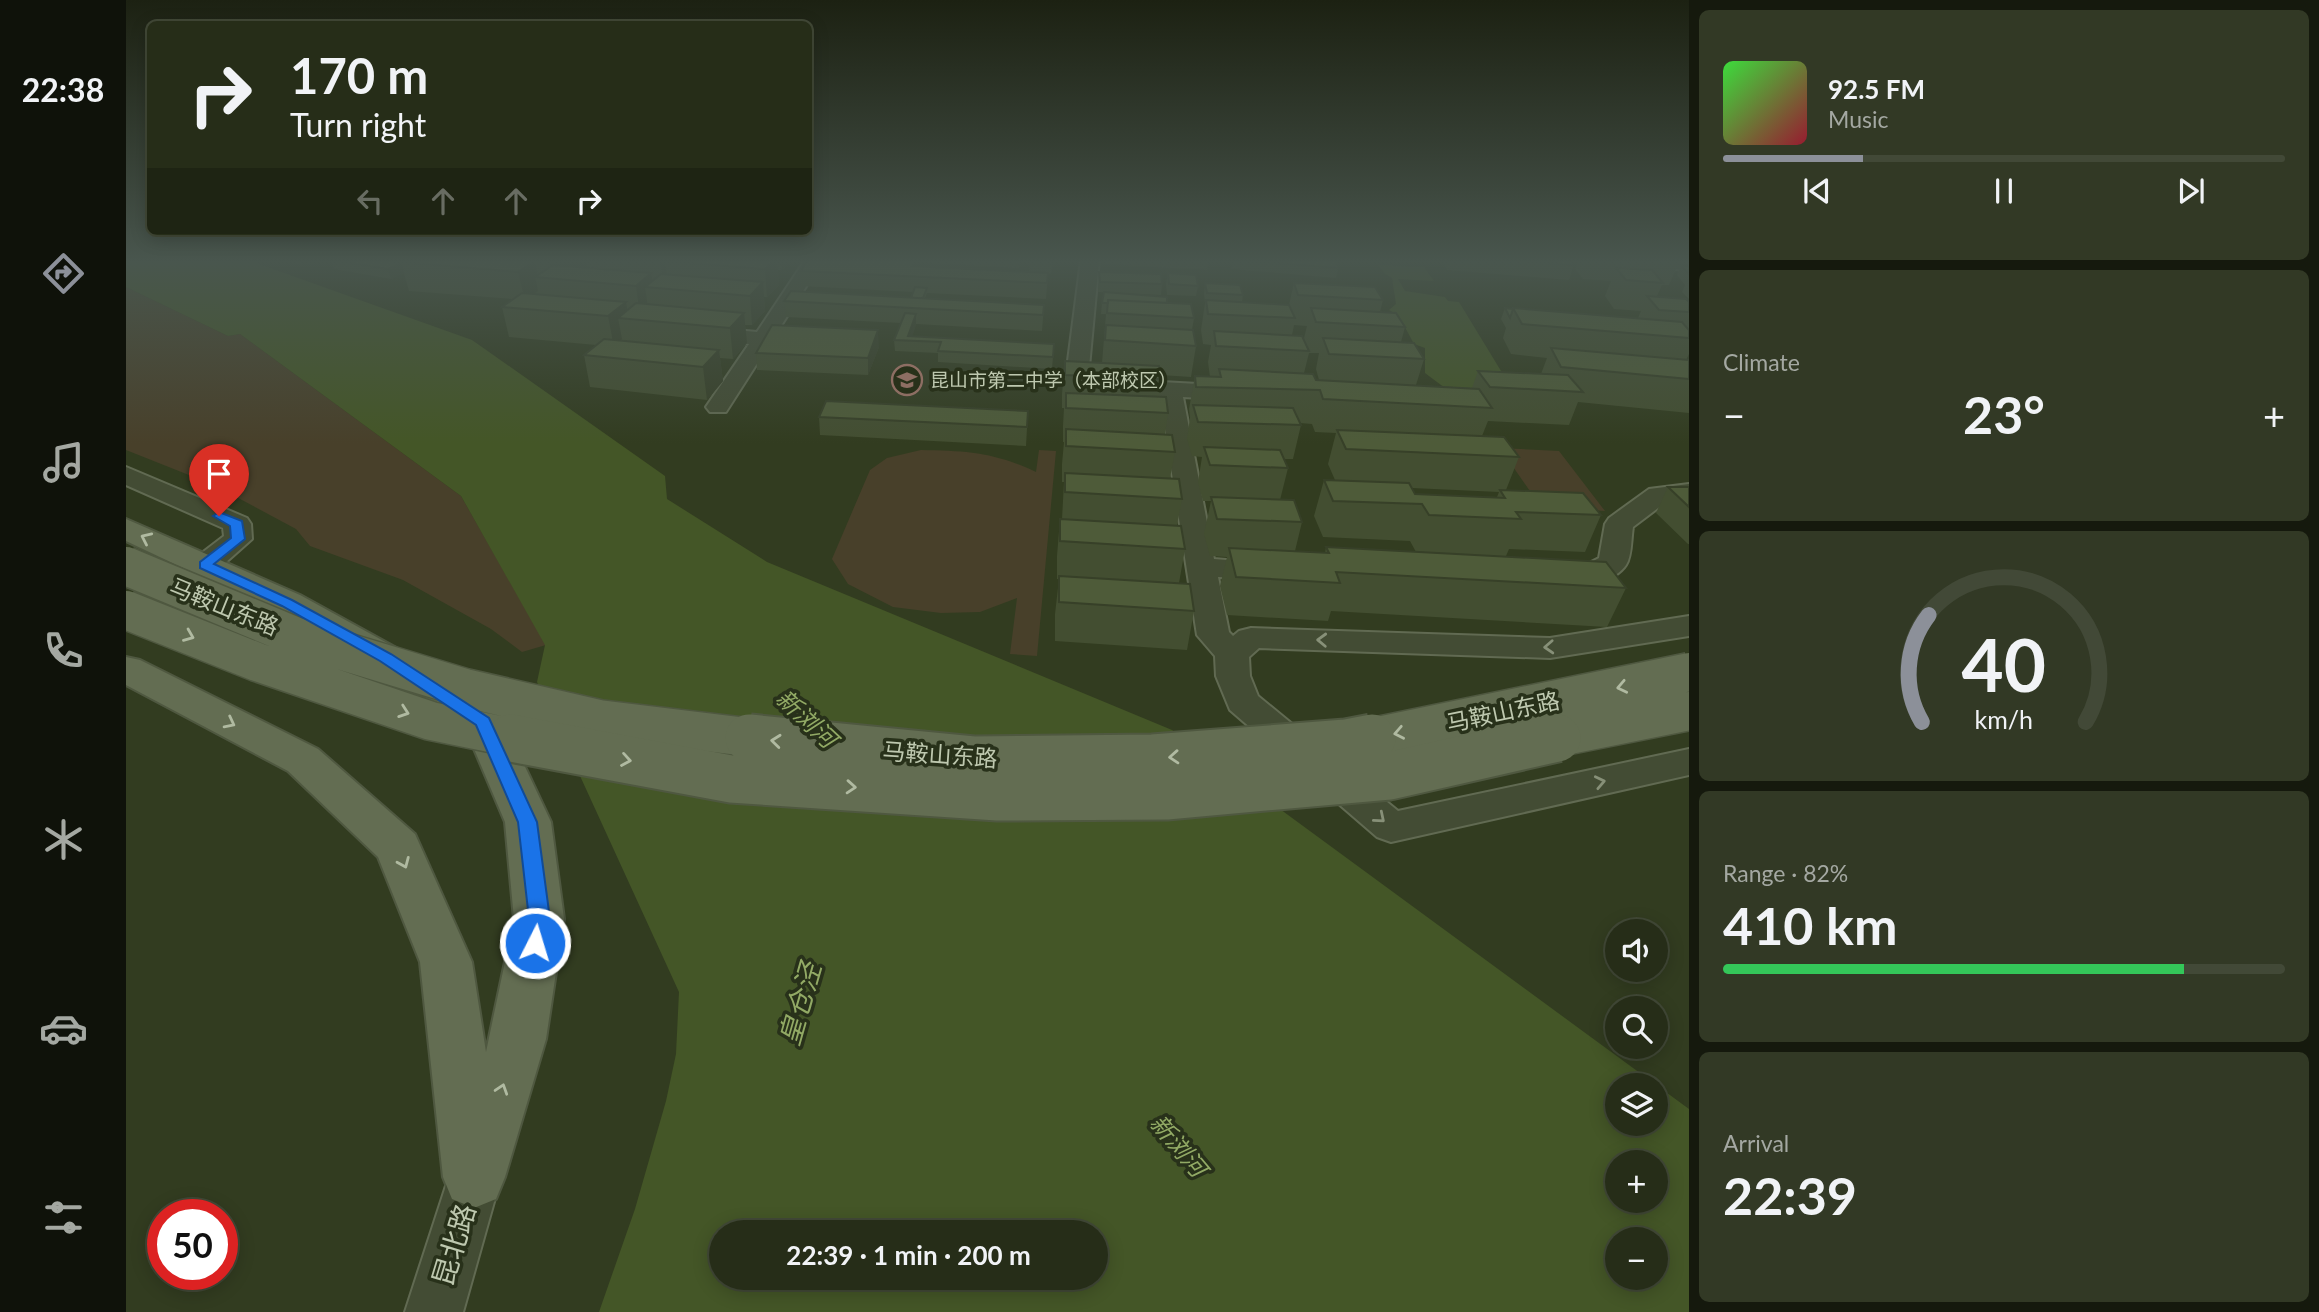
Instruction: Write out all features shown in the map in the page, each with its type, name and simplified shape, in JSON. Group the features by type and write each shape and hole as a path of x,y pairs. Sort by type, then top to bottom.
{"main road":[{"path":"126,529 287,603 386,658 483,722 528,822 539,919 518,1039 474,1177"},
{"name":"马鞍山东路","path":"126,566 297,637 492,695 599,719 775,741 974,761 1153,758 1346,744 1689,672"},
{"name":"马鞍山东路","path":"126,613 257,662 431,721 584,753 731,779 998,797 1166,796 1389,776 1689,711"},
{"path":"126,669 303,760 398,848 446,962 474,1177"}],"street":[{"path":"718,407 774,321"},
{"path":"1083,321 1076,384 1252,394"},
{"path":"681,331 762,339"},
{"path":"1170,389 1213,635 1231,654 1233,676 1242,702 1391,827 1689,762"},
{"path":"126,475 237,524 238,539 205,565 126,613"},
{"path":"1540,582 1576,582 1613,562 1619,524 1659,495 1689,492"},
{"path":"1200,567 1297,572"},
{"path":"1231,654 1251,638 1550,648 1689,626"},
{"name":"昆北路","path":"434,1312 474,1177"}],"shaded area":[{"path":"126,321 197,321 228,336 240,334 461,496 546,645 522,652 491,629 403,580 310,546 296,529 214,485 126,450"},
{"path":"1500,448 1559,451 1605,511 1541,507"},
{"path":"921,450 980,454 1006,460 1036,472 1039,450 1056,451 1037,656 1010,654 1017,598 980,612 941,613 893,607 848,584 832,559 870,470 887,458"}],"water":[{"path":"197,321 419,321 472,340 665,476 667,499 767,562 1172,730 1605,1047 1605,1059 1621,1059 1640,1073 1605,1073 1605,1136 1668,1136 1668,1094 1689,1109 1689,1312 599,1312 635,1209 666,1101 676,1054 679,992 537,682 545,645 461,496 240,334 228,336"},
{"path":"1402,321 1471,321 1512,389 1445,388 1425,373 1425,348 1414,344"}],"building":[{"path":"654,321 736,321 730,328"},
{"path":"902,321 913,321 908,336 1054,344 1053,357 938,351 941,342 894,340"},
{"path":"1401,321 1405,327 1316,322"},
{"path":"1520,321 1682,322 1689,330 1689,338 1522,324"},
{"path":"772,325 878,330 868,358 756,353"},
{"path":"1106,325 1193,330 1196,346 1105,340"},
{"path":"1214,331 1302,336 1309,351 1216,346"},
{"path":"1323,338 1414,343 1424,359 1329,354"},
{"path":"604,339 719,350 703,367 584,355"},
{"path":"1551,348 1689,360 1689,379 1561,367"},
{"path":"1065,361 1159,366 1162,379 1065,375"},
{"path":"1219,369 1313,374 1316,380 1479,389 1492,408 1323,399 1320,390 1196,387 1195,376 1221,377"},
{"path":"1478,371 1568,375 1583,392 1490,387"},
{"path":"1066,393 1166,397 1168,413 1066,408"},
{"path":"826,401 1028,411 1027,427 819,417"},
{"path":"1193,405 1293,408 1301,425 1198,422"},
{"path":"1066,429 1172,435 1175,452 1066,446"},
{"path":"1337,430 1504,437 1519,457 1346,449"},
{"path":"1204,447 1280,450 1288,468 1210,465"},
{"path":"1065,473 1179,479 1182,499 1065,492"},
{"path":"1324,480 1409,483 1415,494 1505,498 1500,490 1583,493 1601,515 1516,512 1521,519 1429,515 1422,504 1333,501"},
{"path":"1668,487 1689,487 1689,507"},
{"path":"1211,497 1294,500 1302,522 1217,519"},
{"path":"1060,519 1181,526 1185,549 1060,541"},
{"path":"1326,547 1606,562 1626,588 1336,572 1340,583 1236,577 1229,548 1329,553"},
{"path":"1059,576 1190,584 1194,611 1059,602"}],"place":[{"name":"昆山市第二中学（本部校区）","path":"907,380"}],"route":[{"path":"219,516 237,524 238,539 205,565 287,603 386,658 483,722 528,822 539,919 535,943"}],"water label":[{"name":"新浏河","path":"806,719"},
{"name":"皇仓泾","path":"800,1004"},
{"name":"新浏河","path":"1178,1146"}]}
